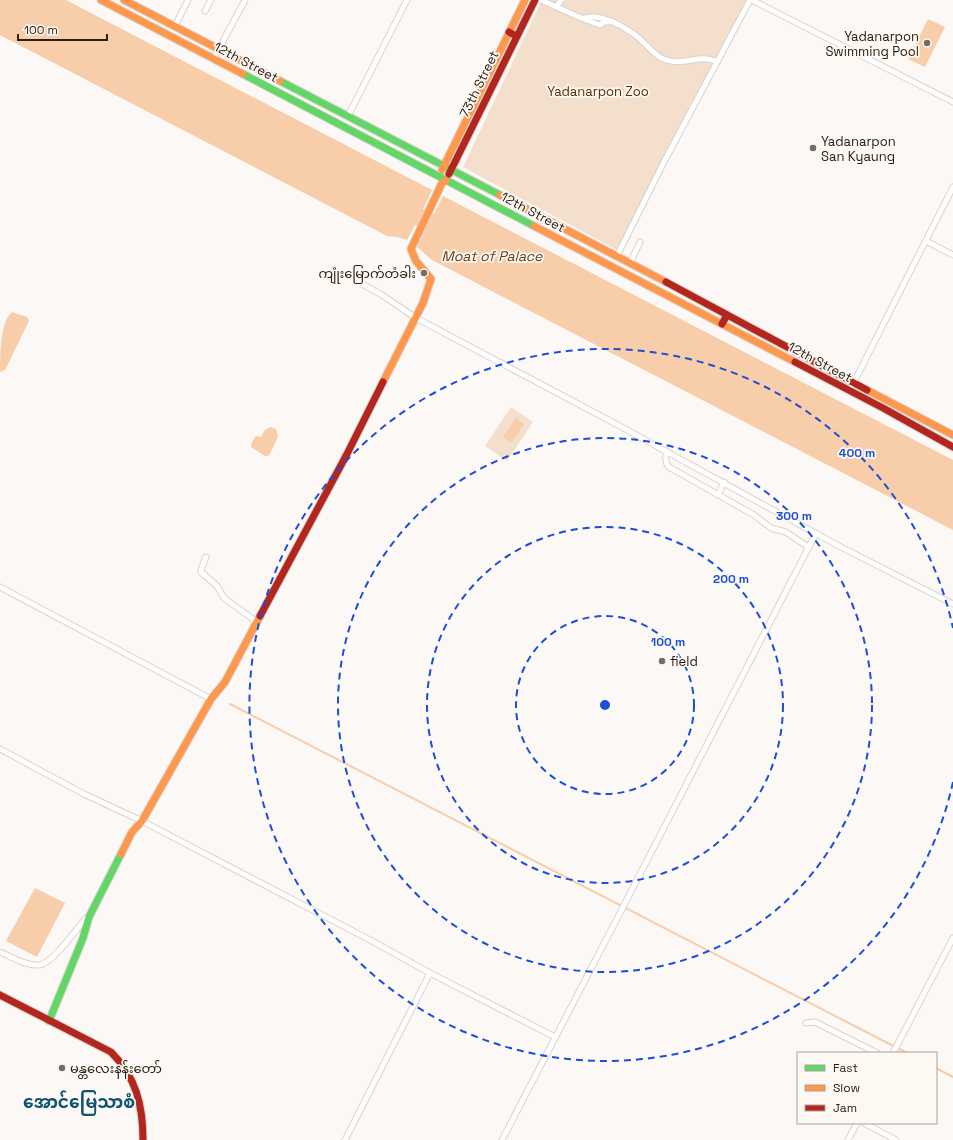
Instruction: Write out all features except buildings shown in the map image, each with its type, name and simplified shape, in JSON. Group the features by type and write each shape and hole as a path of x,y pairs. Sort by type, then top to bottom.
{"main road":[{"name":"12th Street","path":"101,0 214,58 442,180 722,324 953,447"},
{"name":"12th Street","path":"124,0 617,256 953,435"},
{"name":"73th Street","path":"442,180 444,166 525,0"},
{"name":"73th Street","path":"442,180 451,170 535,0"},
{"path":"509,32 516,36"},
{"path":"49,1021 83,938 89,917 132,832 142,821 211,698 225,682 347,454 416,318 430,288 431,279 414,258 412,246 442,180"},
{"path":"722,324 728,315"},
{"path":"0,995 111,1052 121,1062 131,1077 137,1091 142,1117 143,1140"}],"street":[{"path":"175,26 188,0"},
{"path":"206,11 211,0"},
{"path":"214,58 245,0"},
{"path":"348,116 407,0"},
{"path":"541,0 584,19 591,16 614,23 634,34 653,52 664,59 677,62 701,58 717,62"},
{"path":"556,7 561,0"},
{"path":"617,256 665,160 751,0 953,102"},
{"path":"849,391 926,241 950,198 953,187"},
{"path":"926,241 953,255"},
{"path":"630,263 640,242"},
{"path":"357,281 382,295 416,318 724,482 816,533 953,604"},
{"path":"667,452 666,463 669,467 754,515 771,528 786,532 808,547"},
{"path":"718,495 724,482"},
{"path":"502,1140 623,909 816,533"},
{"path":"206,557 201,572 217,586 224,598 257,622"},
{"path":"0,587 211,698"},
{"path":"0,749 84,794 142,821 372,940 430,973 555,1037"},
{"path":"0,952 30,964 46,964 85,919 89,917"},
{"path":"895,1049 953,938"},
{"path":"345,1140 430,973"},
{"path":"806,1024 815,1022 875,1052"},
{"path":"848,1140 856,1124"},
{"path":"866,1124 896,1140"}],"green space":[{"name":"Yadanarpon Zoo","path":"542,0 747,0 617,250 463,167"},
{"path":"511,407 533,422 507,461 485,446"}],"water":[{"name":"Moat of Palace","path":"0,0 66,0 432,190 423,209 434,214 443,196 953,460 953,530 432,260 417,247 425,230 415,225 407,240 387,236 0,35"},
{"name":"Yadanarpon Swimming Pool","path":"928,19 945,27 925,67 908,59"},
{"path":"12,312 27,317 29,321 5,370 0,372 3,331 5,323"},
{"path":"516,418 524,424 511,443 503,437"},
{"path":"270,427 276,429 278,437 270,454 265,456 251,447 256,436 261,437 265,430"},
{"path":"35,888 65,903 37,957 6,941"}],"waterway":[{"path":"230,704 905,1052"},
{"path":"937,1069 953,1077"}],"traffic: fast":[{"path":"243,74 534,226"},
{"path":"280,81 500,195"},
{"path":"49,1021 83,938 89,917 121,854"}],"traffic: slow":[{"path":"101,0 243,74"},
{"path":"124,0 280,81"},
{"path":"442,170 525,0"},
{"path":"383,382 423,303 431,279 416,261 411,249 442,183 446,180"},
{"path":"500,195 666,282"},
{"path":"534,226 795,362"},
{"path":"867,390 953,435"},
{"path":"121,854 132,832 142,821 211,699 225,682 260,616"}],"traffic: jam":[{"path":"449,174 535,0"},
{"path":"509,32 516,36"},
{"path":"666,282 867,390"},
{"path":"722,324 727,315"},
{"path":"795,362 953,447"},
{"path":"260,616 347,454 383,382"},
{"path":"0,995 111,1052 127,1071 136,1092 142,1115 143,1140"}],"place":[{"name":"Yadanarpon Swimming Pool","path":"927,43"},
{"name":"Yadanarpon San Kyaung","path":"813,148"},
{"name":"ကျုံးမြောက်တံခါး","path":"424,273"},
{"name":"field","path":"662,661"},
{"name":"မန္တလေးနန်းတော်","path":"62,1068"}],"district":[{"name":"အောင်မြေသာစံ","path":"79,1102"}]}
